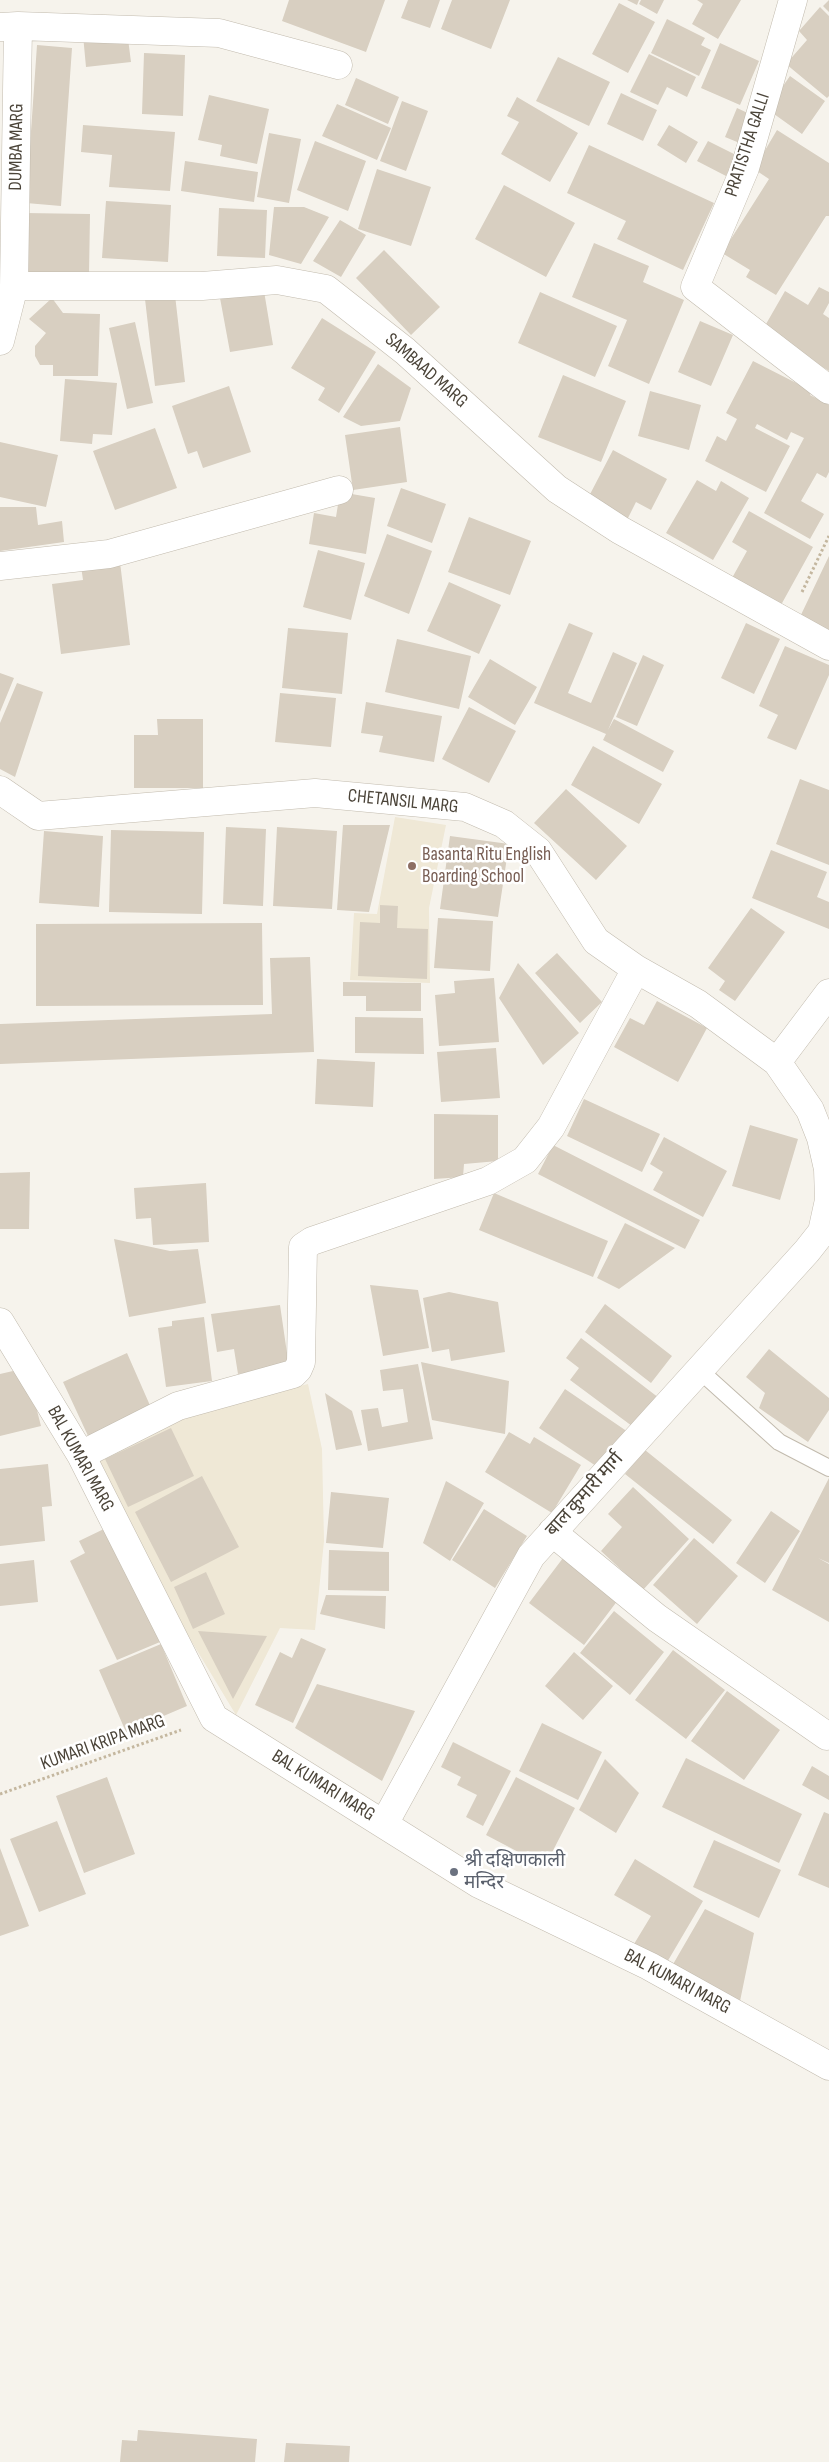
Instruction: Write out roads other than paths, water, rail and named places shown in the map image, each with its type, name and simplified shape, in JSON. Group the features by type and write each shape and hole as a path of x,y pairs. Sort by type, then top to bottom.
{"street":[{"name":"PRATISTHA GALLI","path":"792,0 744,168 695,287 829,390"},
{"path":"9,27 219,33 338,65"},
{"name":"DUMBA MARG","path":"9,27 14,286"},
{"name":"SAMBAAD MARG","path":"14,286 202,286 277,280 326,289 405,351 557,489 620,530 829,646"},
{"path":"0,341 14,286"},
{"path":"0,566 108,554 339,490"},
{"name":"CHETANSIL MARG","path":"0,790 38,816 315,793 465,807 504,824 538,850 596,942 636,969 698,1004 777,1062"},
{"path":"81,1455 178,1406 293,1374 301,1362 303,1247 312,1241 488,1181 525,1160 551,1127 636,969"},
{"path":"777,1062 829,993"},
{"name":"बाल कुमारी मार्ग","path":"384,1824 531,1556 698,1369 825,1235 829,1200 828,1169 821,1138 810,1110 777,1062"},
{"name":"BAL KUMARI MARG","path":"0,1322 81,1455 214,1718 479,1884 649,1966 829,2066"},
{"path":"552,1532 658,1618 827,1736"}],"lane":[{"path":"698,1369 779,1442 829,1468"}],"place":[{"name":"Basanta Ritu English Boarding School","path":"412,866"},
{"name":"श्री दक्षिणकाली मन्दिर","path":"454,1872"}]}
